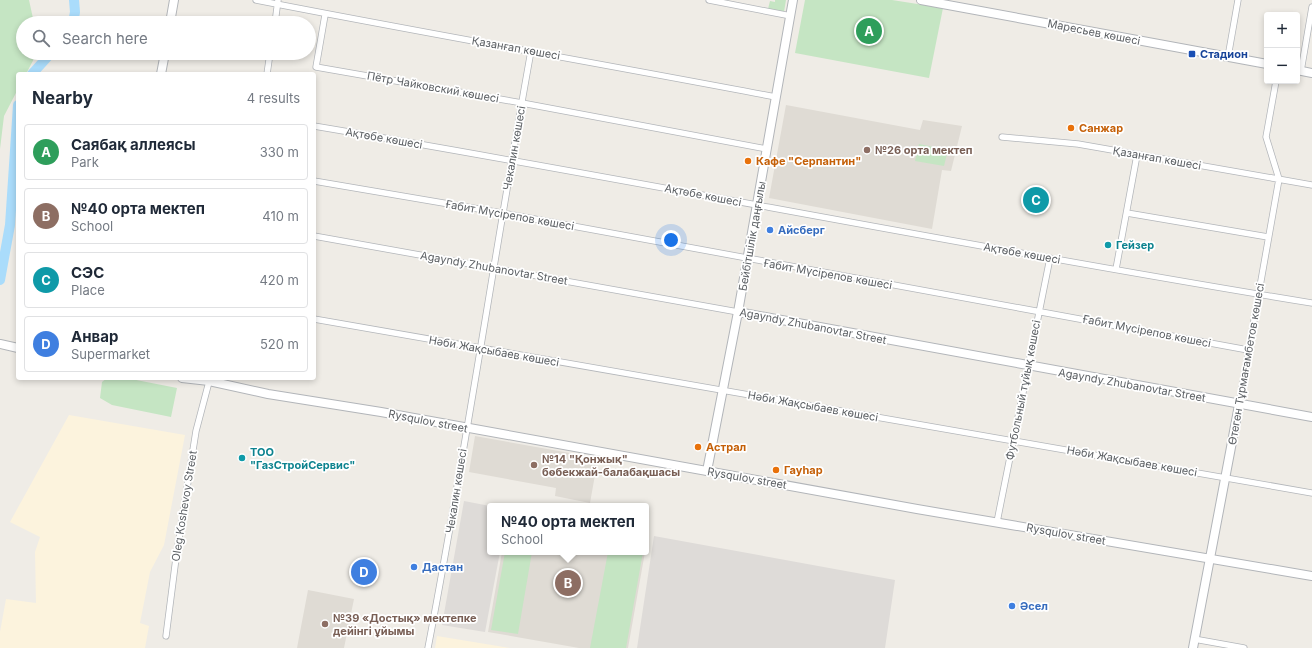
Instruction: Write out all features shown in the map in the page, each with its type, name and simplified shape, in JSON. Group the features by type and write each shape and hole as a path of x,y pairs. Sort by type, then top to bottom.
{"street":[{"path":"171,16 174,0"},
{"name":"Қазанғап көшесі","path":"256,0 278,2 325,15 531,51 776,97"},
{"path":"709,0 791,16"},
{"name":"Бейбітшілік даңғылы","path":"707,471 748,259 793,0"},
{"name":"Маресьев көшесі","path":"921,0 944,2 1264,63"},
{"path":"1228,57 1238,0"},
{"path":"276,16 278,2"},
{"path":"1300,65 1312,7"},
{"name":"Пётр Чайковский көшесі","path":"325,15 316,67 522,103 767,149"},
{"name":"Чекалин көшесі","path":"428,648 531,51"},
{"path":"161,72 164,60"},
{"path":"267,72 269,60"},
{"path":"1300,70 1312,73"},
{"name":"Өтеген Тұрмағамбетов көшесі","path":"1193,648 1209,558 1226,477 1279,179 1266,137 1275,84"},
{"name":"Ақтөбе көшесі","path":"316,126 512,159 757,206 1312,303"},
{"name":"Қазанғап көшесі","path":"1002,137 1078,144 1312,185"},
{"path":"1116,268 1128,213 1137,155"},
{"name":"Ғабит Мүсірепов көшесі","path":"316,181 502,213 1248,350"},
{"path":"1128,213 1268,237"},
{"name":"Agayndy Zhubanovtar Street","path":"316,236 1312,417"},
{"name":"Футбольный тұйық көшесі","path":"997,522 1050,258"},
{"name":"Нәби Жақсыбаев көшесі","path":"316,319 1312,493"},
{"path":"0,344 15,347"},
{"name":"Rysqulov street","path":"210,380 268,394 381,412 707,471 1312,576"},
{"name":"Oleg Koshevoy Street","path":"166,636 176,558 196,431 210,380"},
{"path":"1194,639 1244,648"}],"shaded area":[{"name":"№26 орта мектеп","path":"786,105 920,130 923,120 962,126 951,171 942,170 932,229 769,198"},
{"path":"69,415 185,435 164,545 150,572 140,623 149,626 145,648 0,648 0,632 6,599 36,603 35,552 40,537 10,522"},
{"name":"№14 \"Қонжық\" бөбекжай-балабақшасы","path":"475,436 598,458 590,503 555,496 556,488 469,472"},
{"path":"464,501 487,505 487,555 499,555 485,632 442,625"},
{"path":"654,536 895,580 885,648 637,648"},
{"path":"501,555 644,555 628,648 579,648 488,632"},
{"name":"№39 «Достық» мектепке дейінгі ұйымы","path":"308,590 354,599 344,648 297,648"},
{"path":"437,636 510,648 435,648"}],"green space":[{"path":"0,0 29,0 32,16 16,16 16,60 33,60 27,72 16,72 16,93 4,116 0,149"},
{"path":"775,0 786,0 784,12 768,9 770,1 775,2"},
{"path":"805,0 892,0 943,8 929,78 795,53"},
{"path":"919,144 948,150 944,166 915,161"},
{"path":"104,380 136,380 177,388 171,417 112,405 100,398 102,382"},
{"path":"504,555 531,555 518,634 491,630"},
{"path":"607,555 642,555 626,648 590,648"}],"waterway":[{"path":"74,0 74,16"},
{"path":"34,72 45,60"},
{"path":"0,280 10,225 16,135"}],"place":[{"name":"Саябақ аллеясы","path":"869,31"},
{"name":"Стадион","path":"1192,54"},
{"name":"Санжар","path":"1071,128"},
{"name":"№26 орта мектеп","path":"867,150"},
{"name":"Кафе \"Серпантин\"","path":"748,161"},
{"name":"СЭС","path":"1036,200"},
{"name":"Айсберг","path":"770,230"},
{"name":"Гейзер","path":"1108,245"},
{"name":"Астрал","path":"698,447"},
{"name":"ТОО \"ГазСтройСервис\"","path":"242,458"},
{"name":"№14 \"Қонжық\" бөбекжай-балабақшасы","path":"534,465"},
{"name":"Гауhар","path":"776,470"},
{"name":"Дастан","path":"414,567"},
{"name":"Анвар","path":"364,572"},
{"name":"№40 орта мектеп","path":"568,583"},
{"name":"Əсел","path":"1012,606"},
{"name":"№39 «Достық» мектепке дейінгі ұйымы","path":"325,624"}]}
